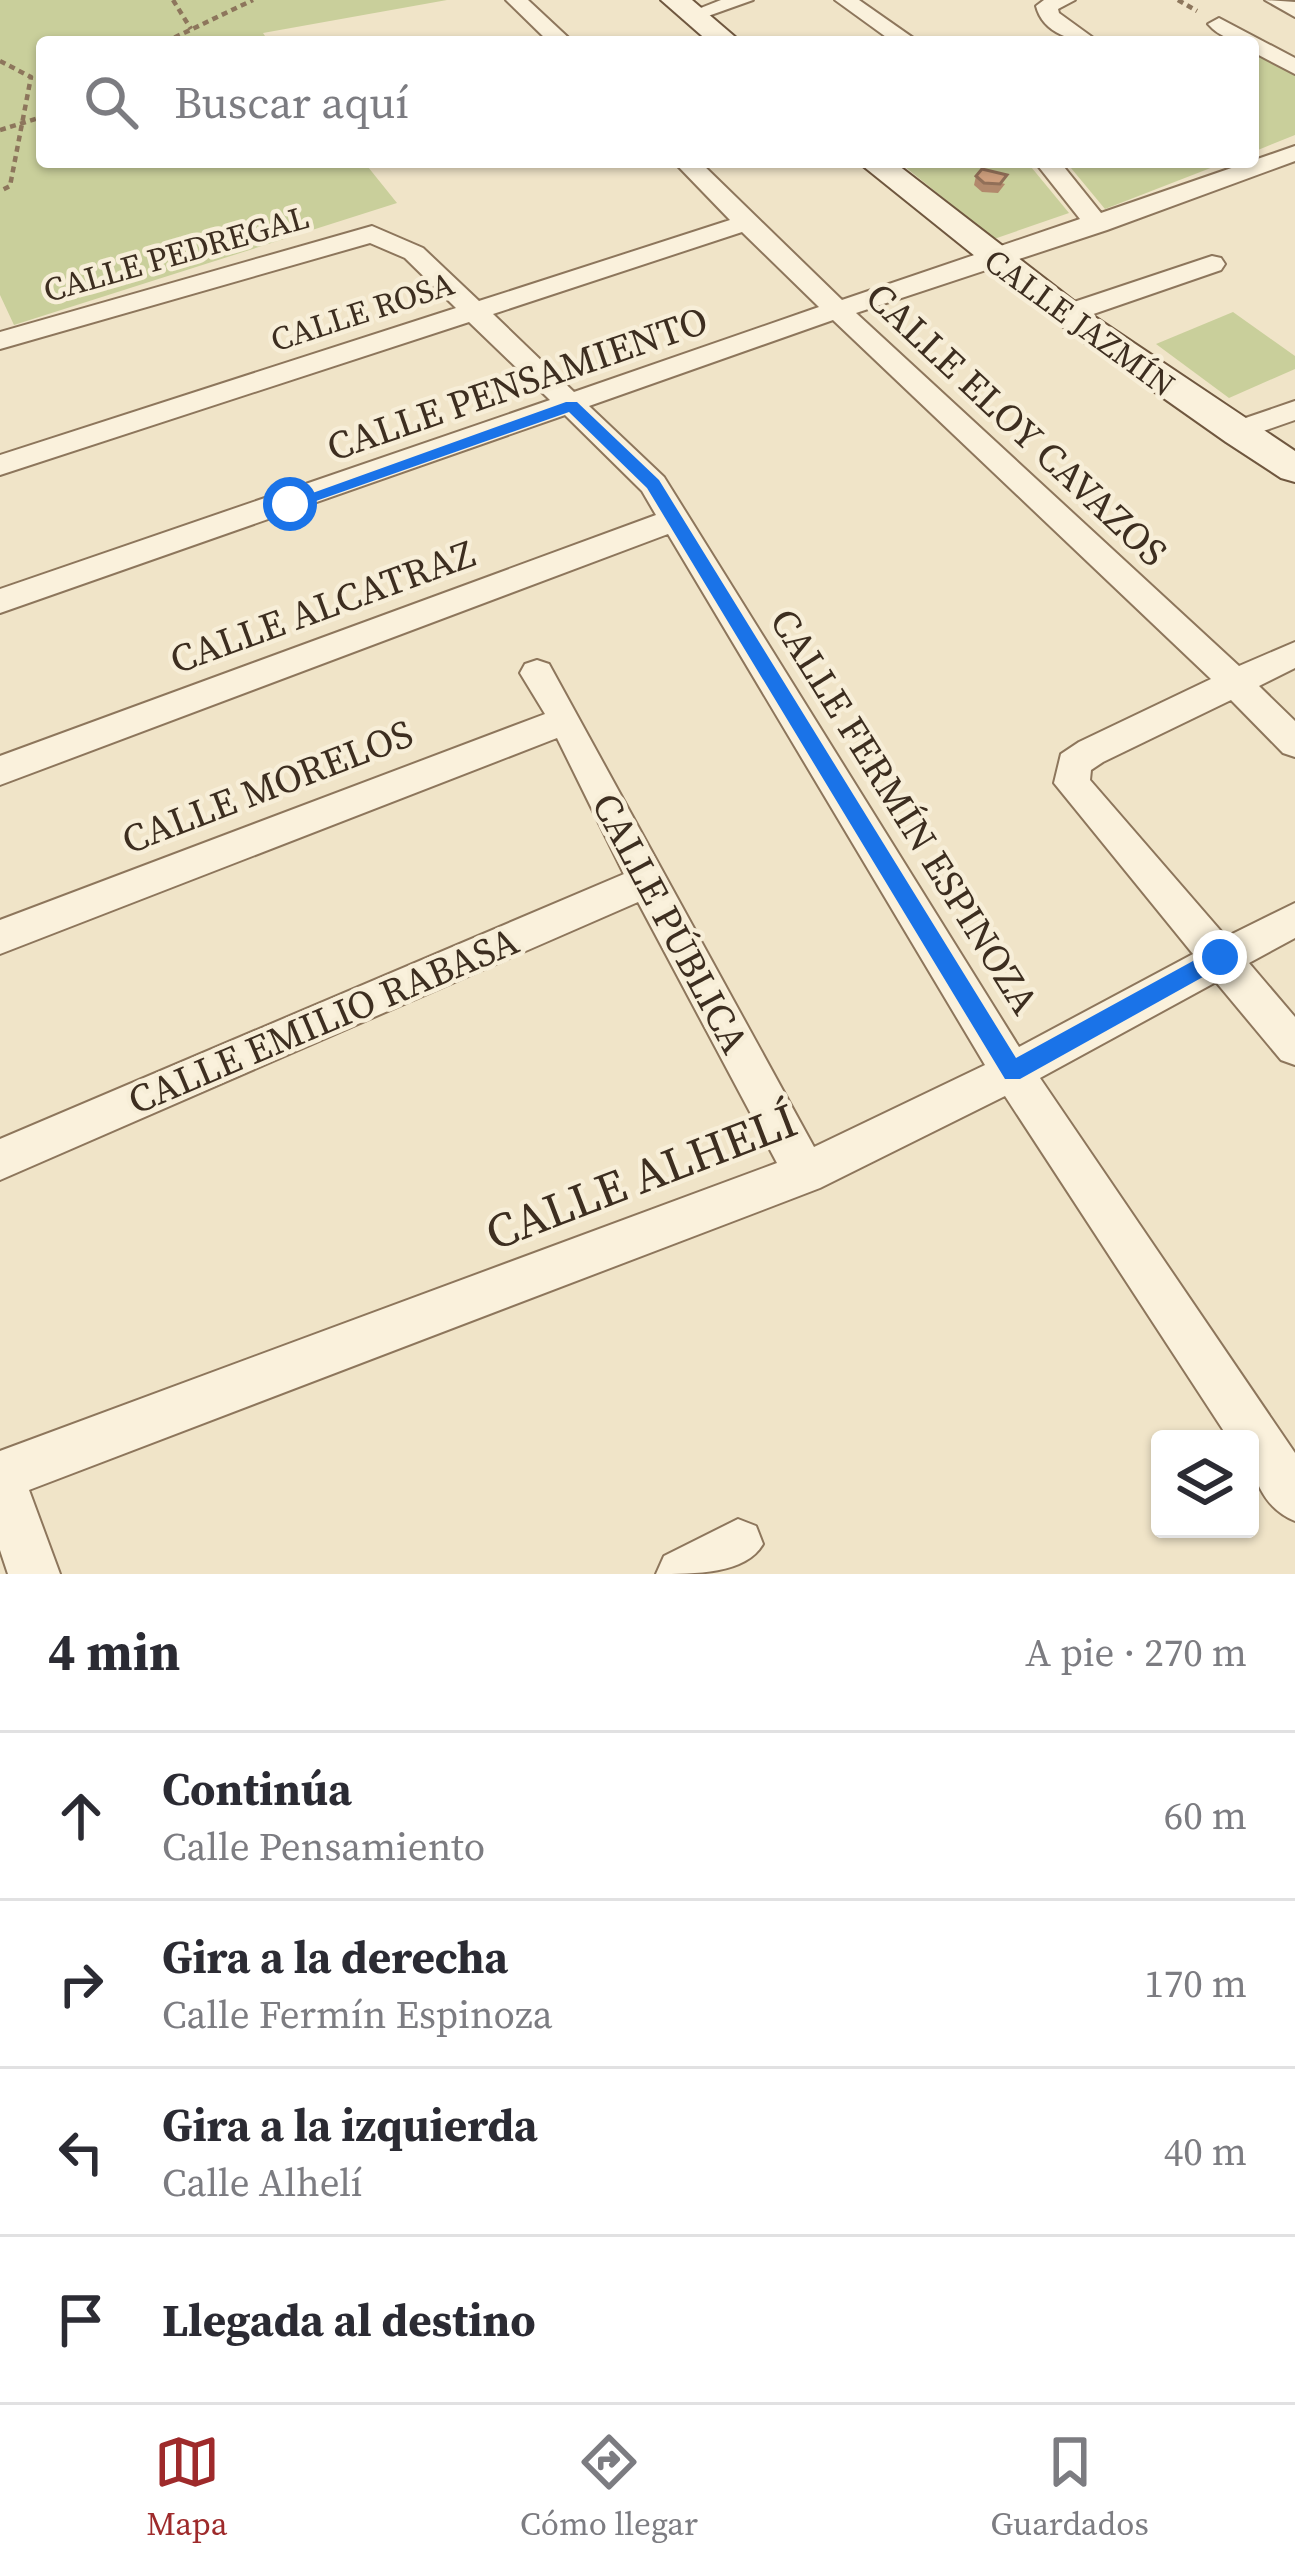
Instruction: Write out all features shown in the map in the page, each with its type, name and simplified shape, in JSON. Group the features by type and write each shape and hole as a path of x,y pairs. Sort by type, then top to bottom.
{"street":[{"path":"516,0 555,36"},
{"path":"685,8 743,0"},
{"path":"844,0 899,36"},
{"path":"1064,0 1047,6 1049,16 1079,36"},
{"path":"1275,0 1295,10"},
{"path":"685,8 720,36"},
{"path":"1219,24 1238,36"},
{"path":"1259,49 1295,67"},
{"name":"CALLE PENSAMIENTO","path":"1259,166 1295,153"},
{"name":"CALLE ELOY CAVAZOS","path":"692,168 1295,743"},
{"name":"CALLE JAZMÍN","path":"881,168 1066,314 1295,470"},
{"path":"1052,168 1098,225"},
{"name":"CALLE PENSAMIENTO","path":"0,601 1254,168"},
{"name":"CALLE ROSA","path":"0,465 746,223"},
{"name":"CALLE FERMÍN ESPINOZA","path":"372,234 414,253 653,484 1012,1072 1295,1496"},
{"name":"CALLE PEDREGAL","path":"0,341 372,234"},
{"path":"1066,314 1212,264"},
{"path":"1235,432 1295,410"},
{"name":"CALLE ALCATRAZ","path":"0,771 673,520"},
{"path":"1295,654 1091,752 1074,764 1072,783 1295,1047"},
{"name":"CALLE PÚBLICA","path":"537,674 566,720 646,880 805,1173"},
{"name":"CALLE MORELOS","path":"0,937 566,720"},
{"name":"CALLE EMILIO RABASA","path":"0,1160 646,880"},
{"name":"CALLE ALHELÍ","path":"0,1477 805,1173 1012,1072 1295,919"},
{"path":"0,1477 34,1574"},
{"path":"682,1574 738,1544"}],"path":[{"path":"173,0 191,29"},
{"path":"177,36 253,0"},
{"path":"0,61 31,77 10,186 0,191"},
{"path":"0,130 36,120"}],"green space":[{"path":"0,0 447,0 263,33 265,36 36,36 36,168 369,168 397,203 14,325 0,295"},
{"path":"1259,56 1295,73 1295,135 1259,150"},
{"path":"906,168 1032,168 1069,213 994,239"},
{"path":"1071,168 1211,168 1105,209"},
{"path":"1233,312 1295,356 1295,369 1229,398 1156,344"}],"building":[{"path":"982,169 1007,175 1000,184 984,183 976,176"}],"route":[{"path":"290,504 572,406 653,484 1012,1072 1220,957"}]}
